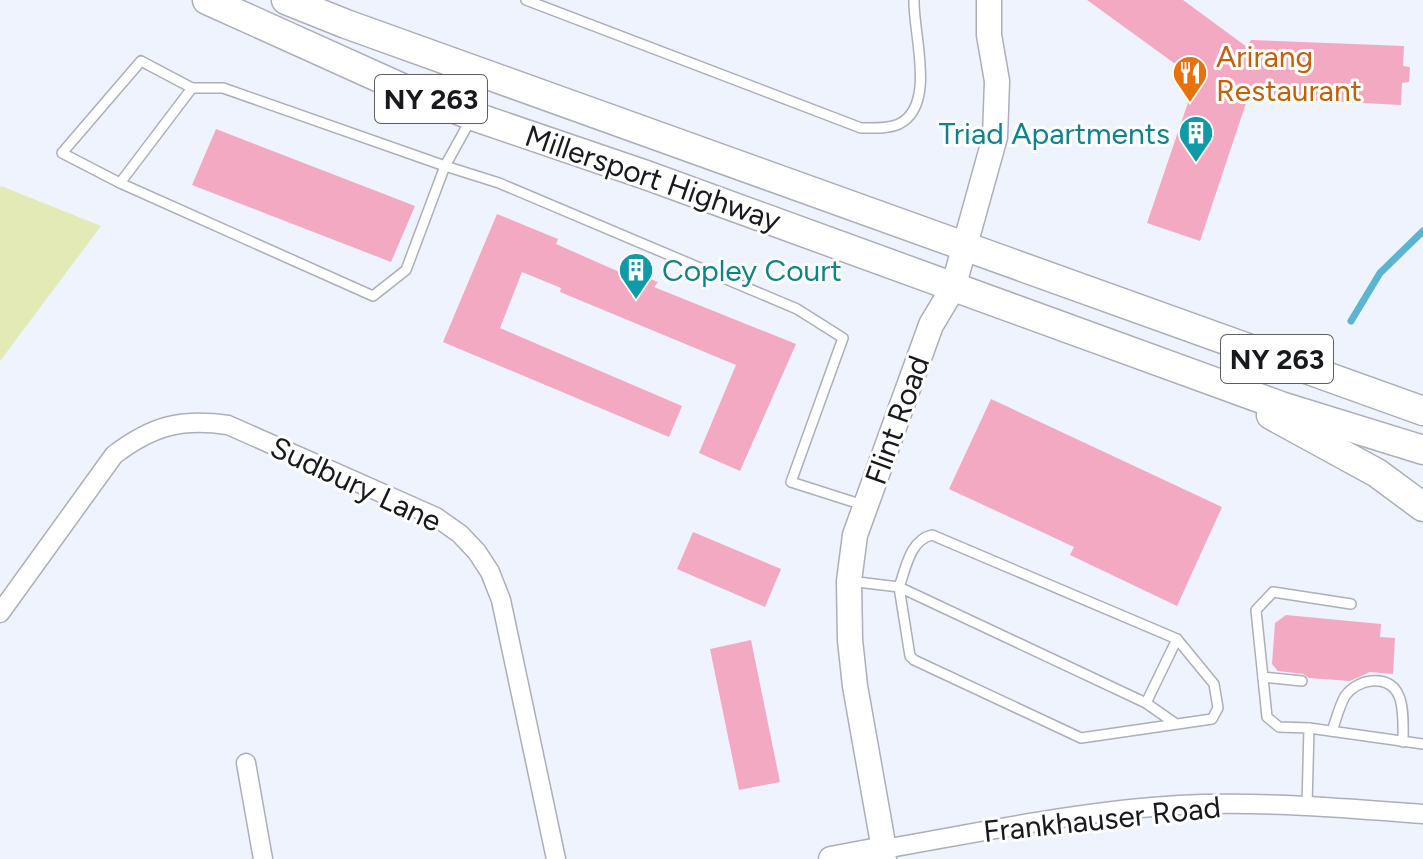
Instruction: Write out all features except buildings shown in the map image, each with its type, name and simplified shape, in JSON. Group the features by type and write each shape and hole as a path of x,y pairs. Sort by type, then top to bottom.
{"main road":[{"name":"Millersport Highway","path":"207,0 402,88 473,116 646,175 1281,406 1423,450"},
{"name":"Millersport Highway","path":"286,0 965,248 1423,411"},
{"path":"1216,381 1377,473 1423,507"}],"street":[{"name":"Flint Road","path":"885,854 855,686 849,581 855,535 931,325 953,288 995,137 997,81 989,35 989,0"},
{"name":"Sudbury Lane","path":"0,613 114,455 155,429 179,422 204,421 228,425 423,511 460,534 477,552 490,572 501,600 556,859"},
{"path":"246,763 263,859"},
{"name":"Frankhauser Road","path":"831,859 885,854 1044,821 1144,808 1206,804 1307,806 1423,814"}],"lane":[{"path":"526,0 861,128 895,126 909,118 921,93 914,0"},
{"path":"473,116 445,166 406,270 373,296 120,183 62,153 141,61 192,88 223,88 445,166 499,183 797,309 843,338 791,482 867,506"},
{"path":"120,183 192,88"},
{"path":"932,535 1177,639 1214,684 1218,708 1212,719 1081,738 914,660 910,656 899,587 914,546 925,536 932,535"},
{"path":"849,581 899,587 1146,703 1176,724"},
{"path":"1351,604 1273,592 1256,610 1267,717 1279,727 1309,728 1423,744"},
{"path":"1146,703 1177,639"},
{"path":"1263,677 1302,681"},
{"path":"1332,731 1346,695 1358,685 1371,681 1388,682 1397,690 1403,704 1403,742"},
{"path":"1307,806 1309,728"}],"green space":[{"path":"0,188 101,226 0,361"}],"waterway":[{"path":"1351,321 1380,273 1423,231"}],"place":[{"name":"Arirang Restaurant","path":"1190,104"},
{"name":"Triad Apartments","path":"1196,164"},
{"name":"Copley Court","path":"636,301"}]}
